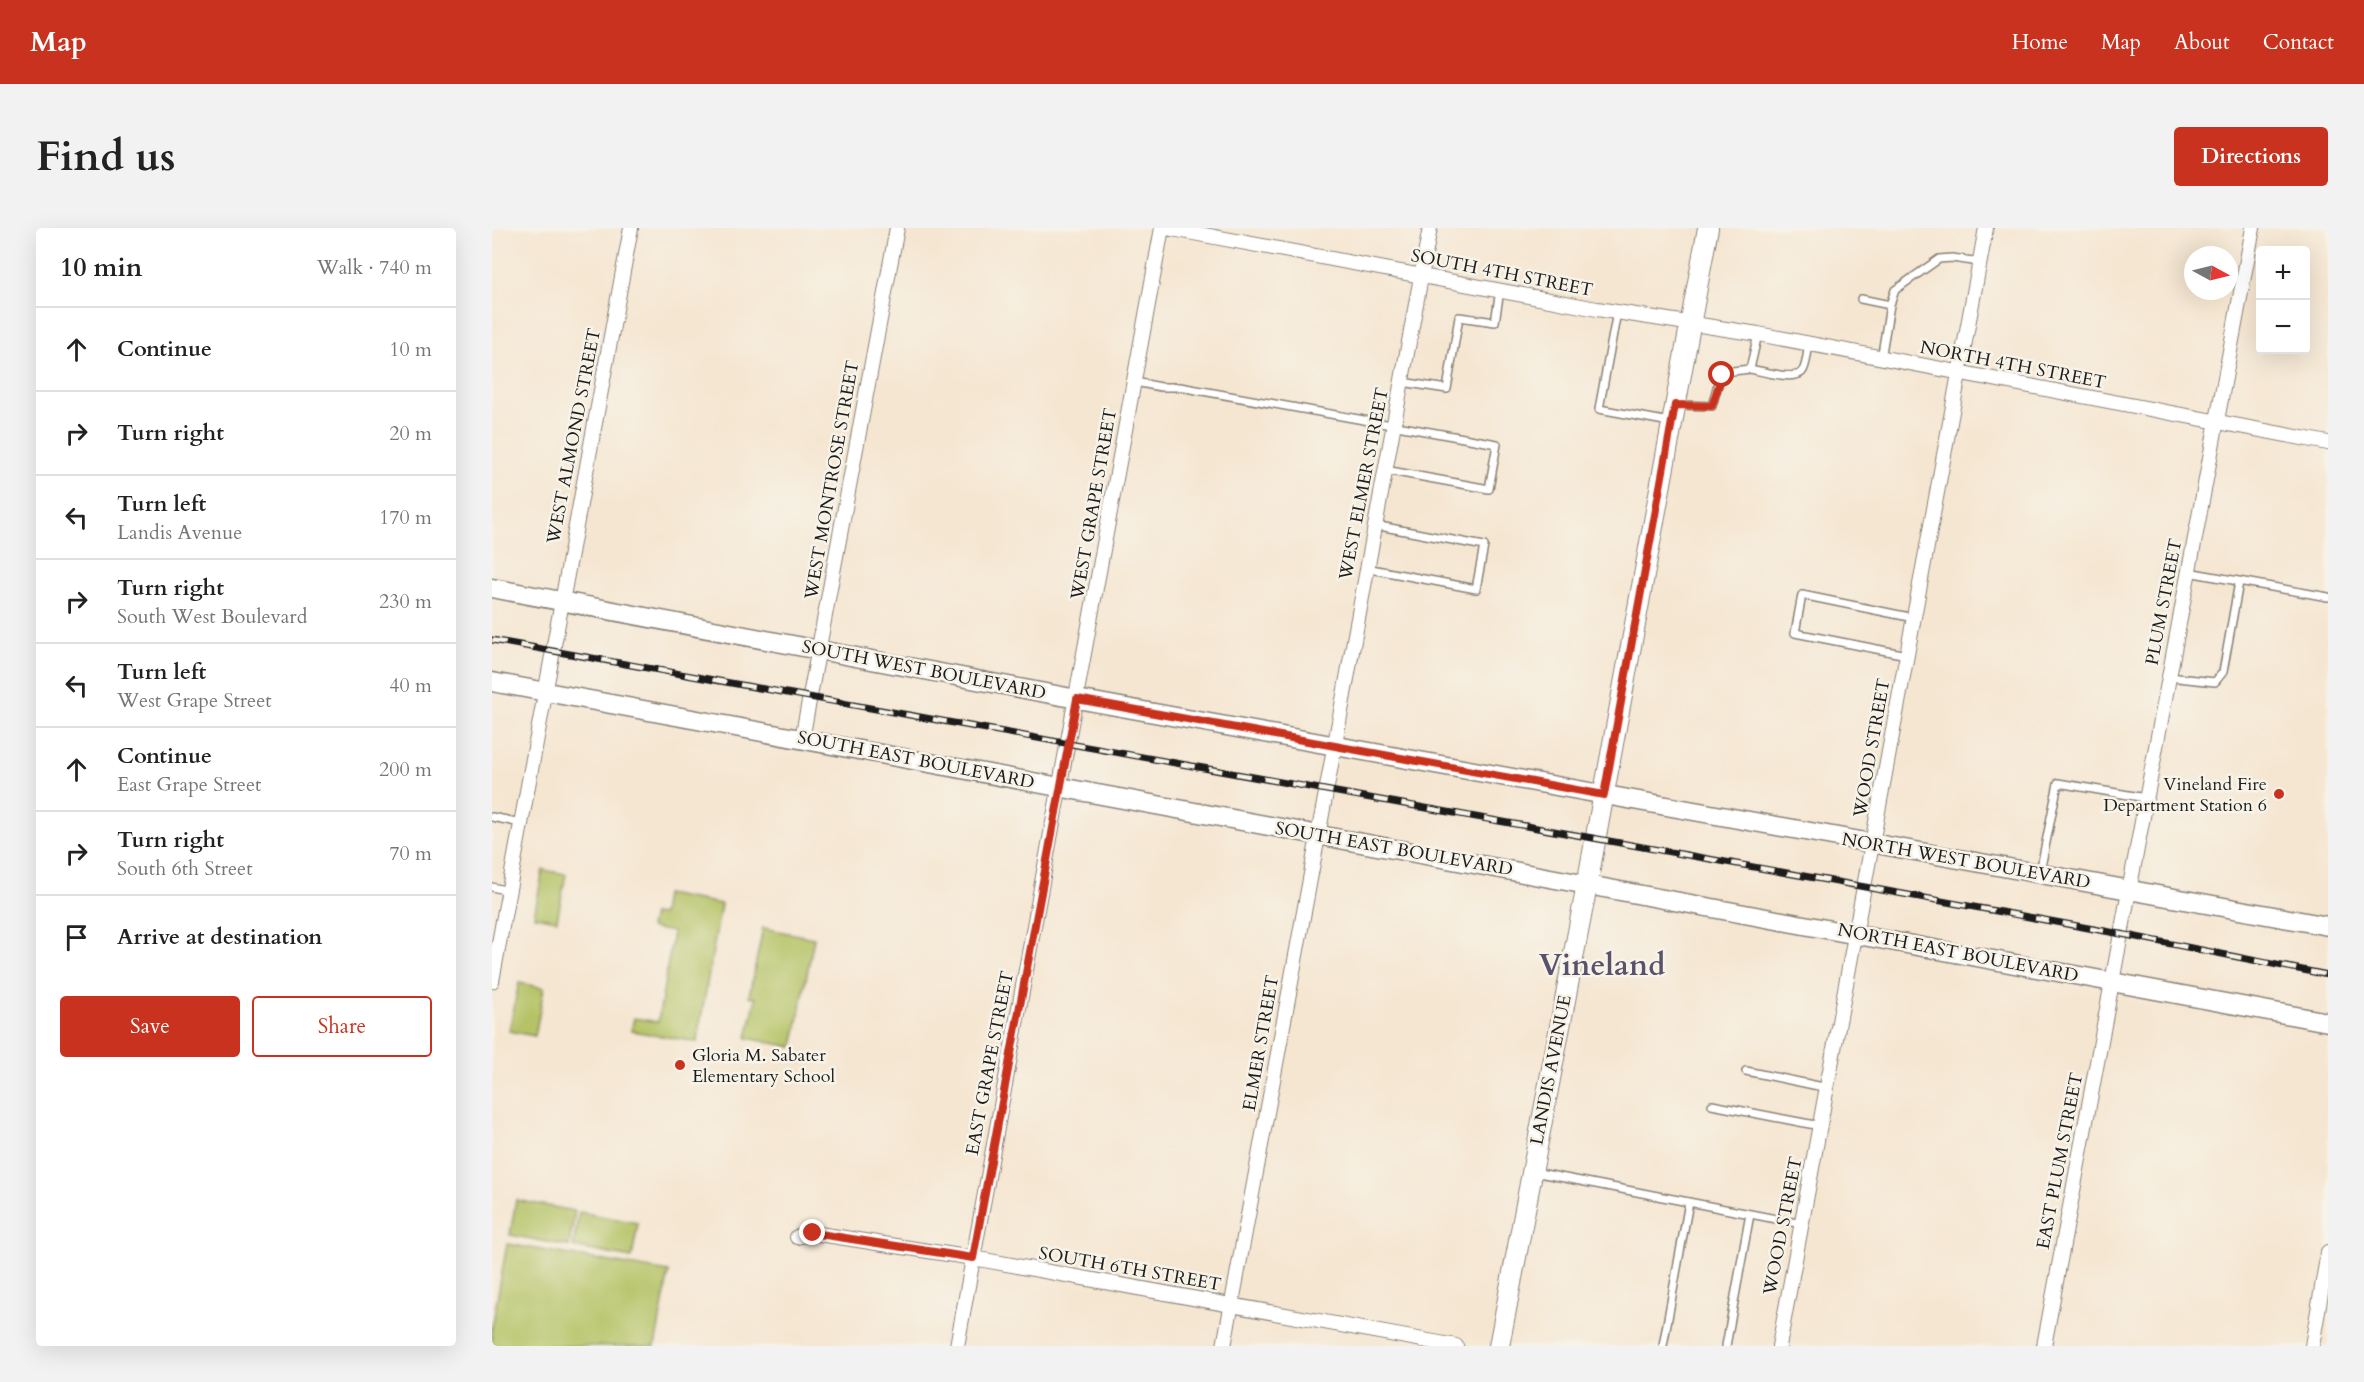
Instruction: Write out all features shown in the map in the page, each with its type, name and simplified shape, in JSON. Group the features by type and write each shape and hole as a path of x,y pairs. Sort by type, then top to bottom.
{"main road":[{"name":"LANDIS AVENUE","path":"1498,1346 1604,795 1708,228"},
{"name":"SOUTH WEST BOULEVARD","path":"492,588 1077,699 1604,795"},
{"name":"SOUTH EAST BOULEVARD","path":"492,682 1587,885"},
{"name":"NORTH WEST BOULEVARD","path":"1604,795 2328,926"},
{"name":"NORTH EAST BOULEVARD","path":"1587,885 2328,1023"}],"street":[{"name":"WEST ALMOND STREET","path":"492,981 631,228"},
{"name":"WEST MONTROSE STREET","path":"802,739 897,228"},
{"name":"SOUTH 4TH STREET","path":"1164,228 1690,325"},
{"name":"WEST GRAPE STREET","path":"1061,787 1164,228"},
{"name":"WEST ELMER STREET","path":"1334,746 1430,228"},
{"name":"WOOD STREET","path":"1779,1346 1986,228"},
{"name":"PLUM STREET","path":"2112,982 2253,228"},
{"name":"NORTH 4TH STREET","path":"1690,325 1758,334 2328,444"},
{"name":"ELMER STREET","path":"1224,1346 1334,746"},
{"name":"EAST GRAPE STREET","path":"957,1346 1061,787"},
{"name":"EAST PLUM STREET","path":"2044,1346 2112,982"},
{"name":"SOUTH 6TH STREET","path":"797,1237 813,1233 973,1258 1456,1346"},
{"path":"2312,1346 2328,1252"}],"lane":[{"path":"1881,358 1890,305 1895,290 1939,259 1952,258 1980,262"},
{"path":"1402,382 1447,389 1459,317 1495,322 1500,290"},
{"path":"1861,299 1890,305"},
{"path":"1617,312 1599,409 1674,414 1712,406 1719,380 1724,372 1750,369 1792,376 1799,375 1804,368 1809,344"},
{"path":"1750,369 1758,334"},
{"path":"1135,382 1161,387 1180,387 1497,444 1489,489 1385,470"},
{"path":"1366,568 1476,589 1482,560 1484,546 1374,525"},
{"path":"2188,572 2328,597"},
{"path":"2169,677 2215,682 2223,672 2239,582"},
{"path":"1907,655 1795,633 1802,596 1914,618"},
{"path":"2040,874 2058,783 2146,798"},
{"path":"492,817 521,823"},
{"path":"492,887 509,891"},
{"path":"1746,1071 1828,1088"},
{"path":"1712,1105 1820,1126"},
{"path":"1532,1172 1802,1224"},
{"path":"1663,1346 1689,1202"},
{"path":"1726,1346 1750,1214"}],"green space":[{"path":"543,870 566,874 557,920 534,916"},
{"path":"665,894 721,904 697,1042 631,1031 634,1018 658,1022 673,932 650,928 653,914 662,915"},
{"path":"763,928 814,938 793,1047 747,1038 756,998 749,996"},
{"path":"519,983 544,988 535,1036 509,1031"},
{"path":"516,1200 575,1211 569,1246 510,1235"},
{"path":"579,1212 638,1223 632,1258 573,1247"},
{"path":"507,1244 669,1272 655,1346 492,1346 492,1327"}],"railway":[{"path":"492,640 1865,887 2328,975"}],"place":[{"name":"Vineland Fire Department Station 6","path":"2279,794"},
{"name":"Gloria M. Sabater Elementary School","path":"680,1065"}],"district":[{"name":"Vineland","path":"1602,965"}],"route":[{"path":"813,1233 973,1258 1077,699 1604,795 1675,405 1712,406 1722,375"}]}
